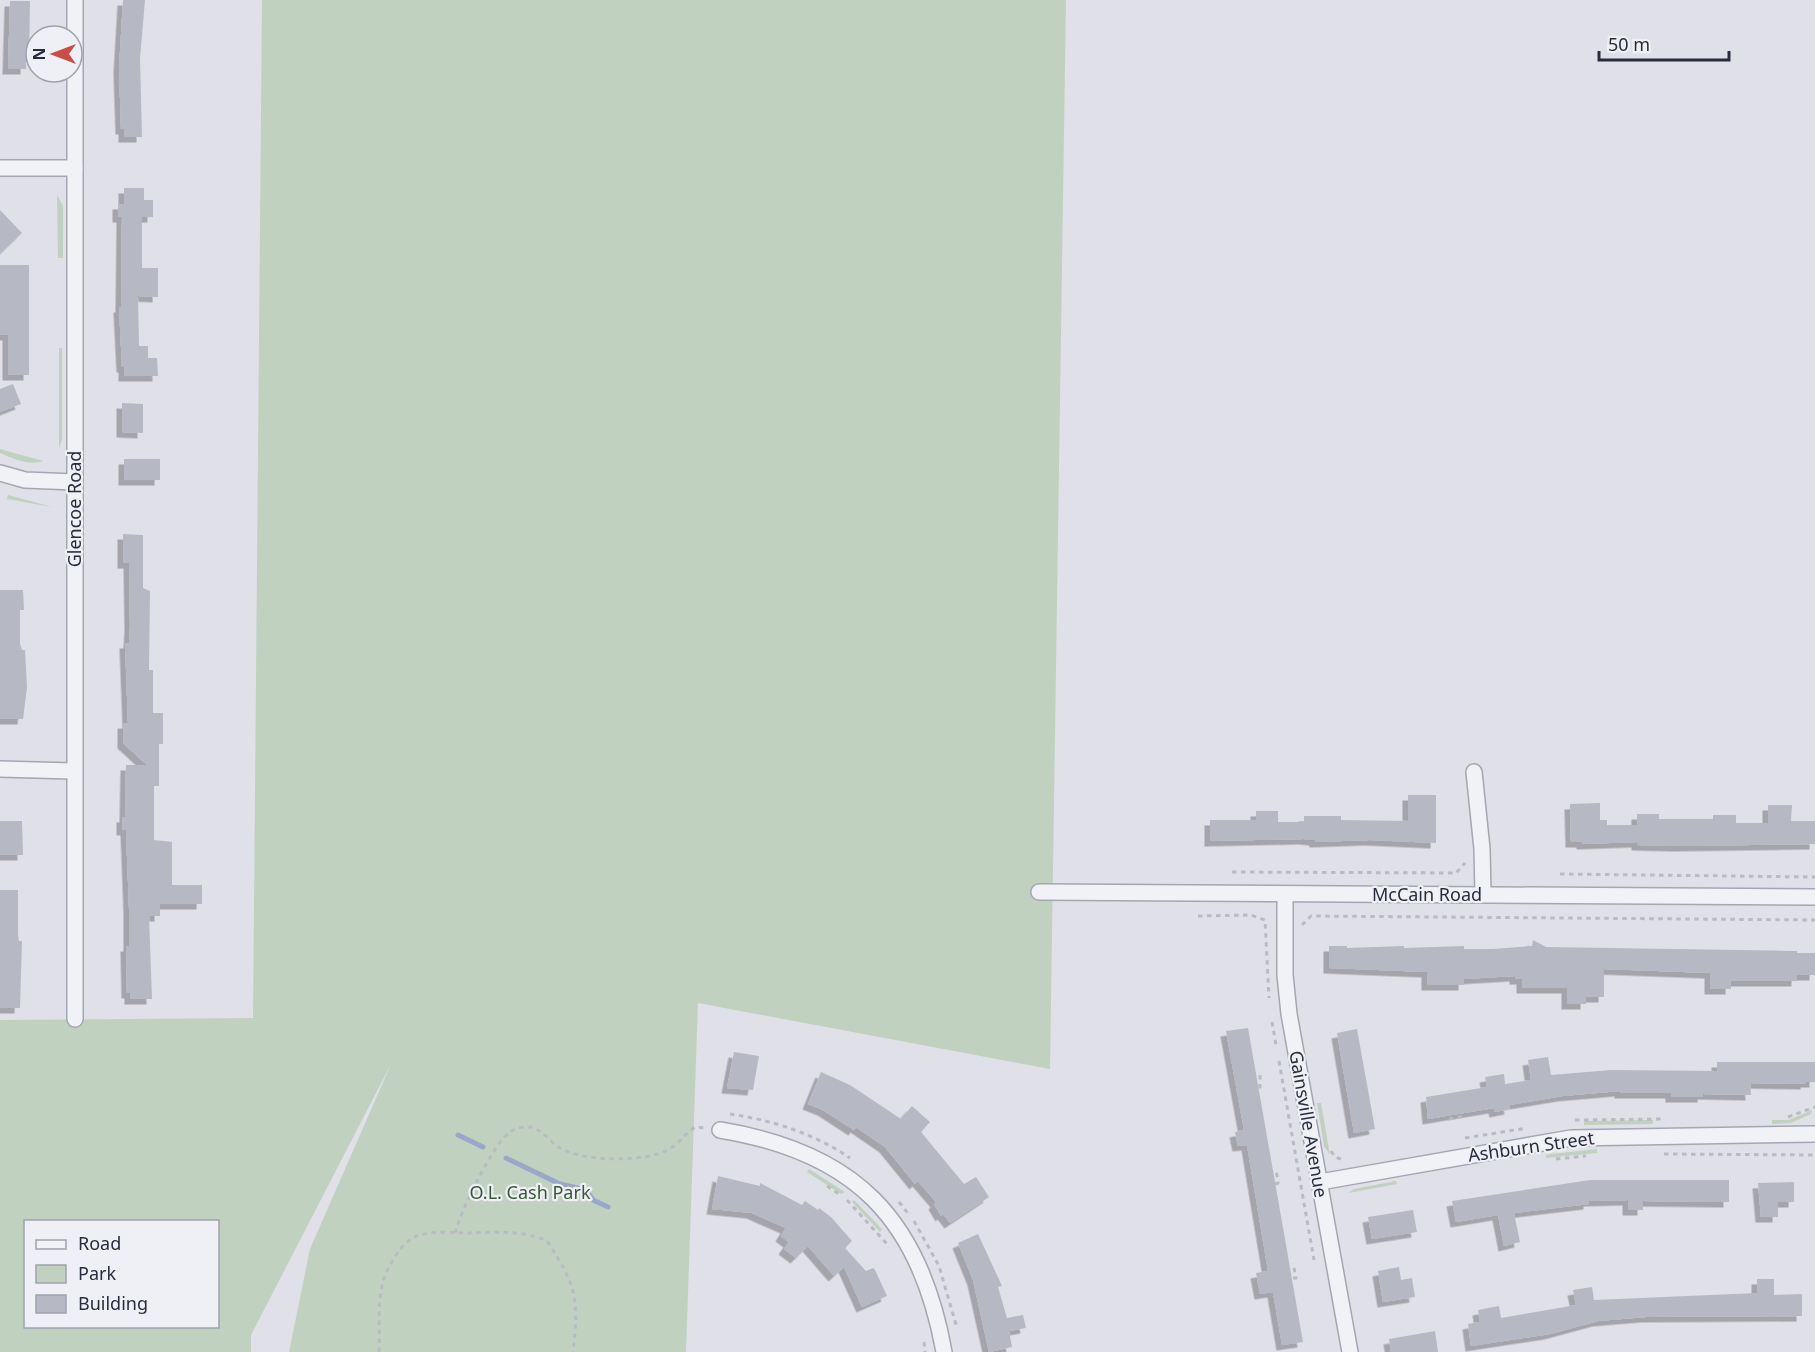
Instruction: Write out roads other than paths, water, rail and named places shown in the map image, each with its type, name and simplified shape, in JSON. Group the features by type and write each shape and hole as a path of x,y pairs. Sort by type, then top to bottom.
{"street":[{"name":"Glencoe Road","path":"75,0 75,1019"},
{"path":"0,168 75,168"},
{"path":"0,473 25,480 75,482"},
{"path":"0,769 74,771"},
{"path":"1474,772 1482,849 1483,894"},
{"name":"McCain Road","path":"1040,892 1815,897"},
{"name":"Gainsville Avenue","path":"1285,894 1287,995 1350,1352"},
{"path":"720,1130 760,1137 801,1151 844,1175 869,1196 897,1226 919,1263 932,1295 944,1352"},
{"name":"Ashburn Street","path":"1320,1182 1565,1138 1815,1134"}],"waterway":[{"path":"458,1135 483,1147"},
{"path":"506,1158 560,1184 586,1190 593,1200 608,1207"}],"park label":[{"name":"O.L. Cash Park","path":"530,1192"}]}
